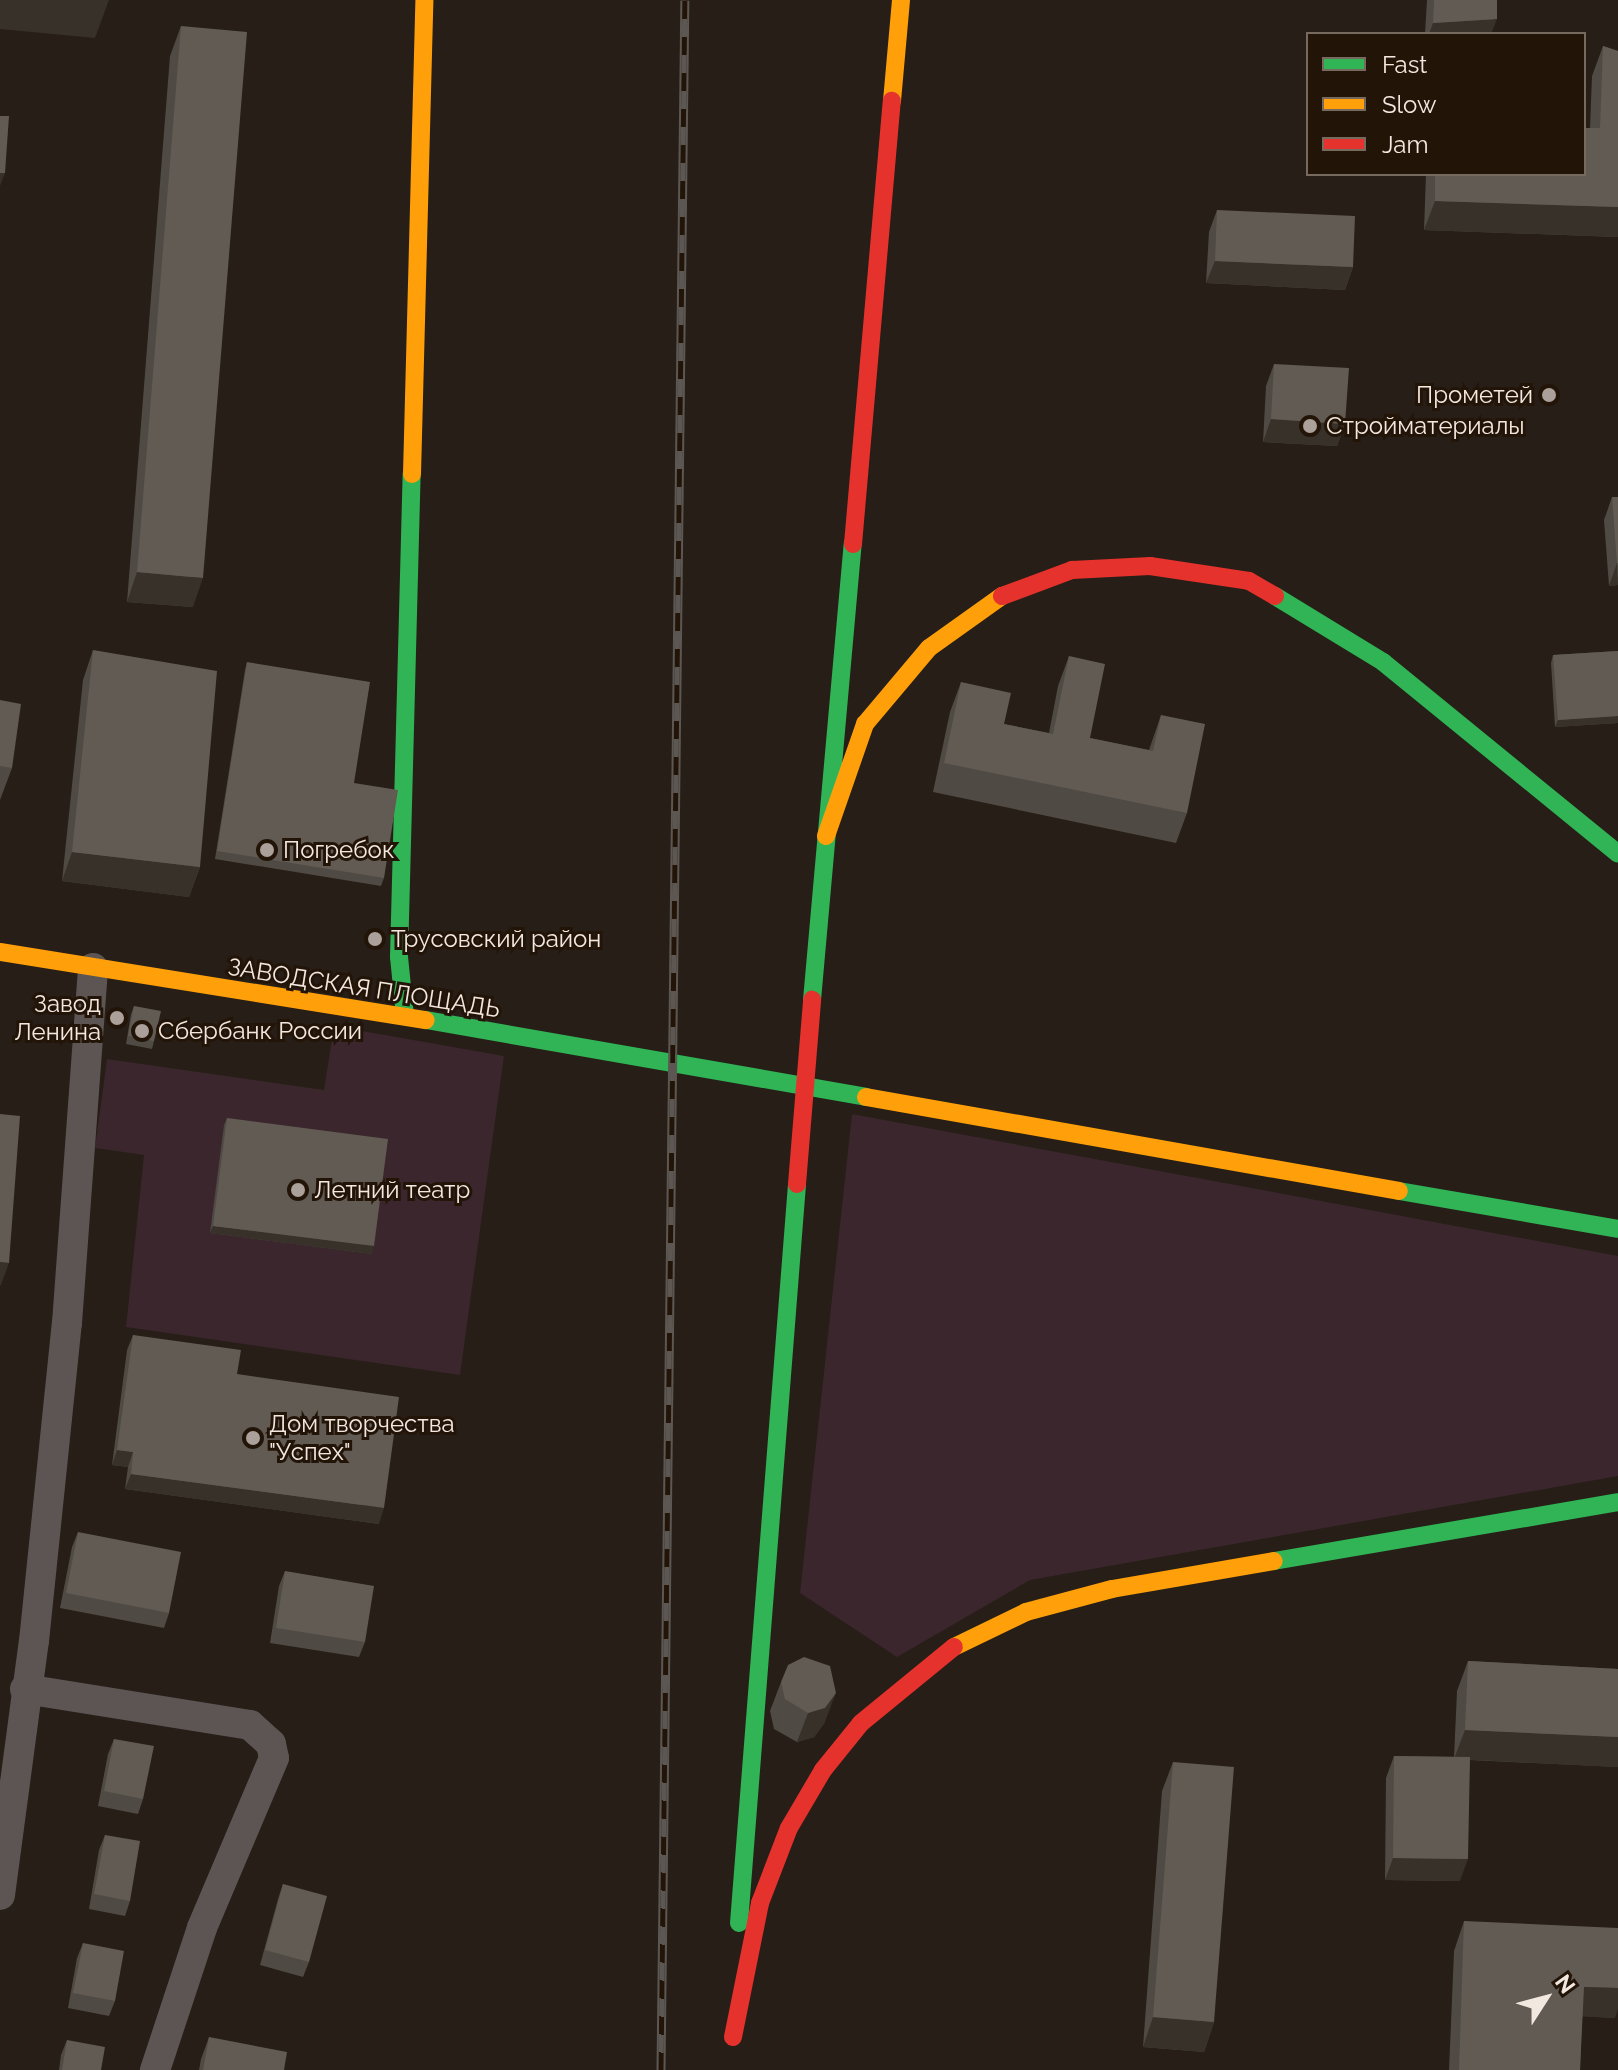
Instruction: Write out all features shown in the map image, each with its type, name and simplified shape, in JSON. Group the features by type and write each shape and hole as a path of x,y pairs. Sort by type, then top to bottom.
{"main road":[{"path":"405,1016 399,957 424,0"},
{"path":"732,2059 745,1794 901,0"},
{"path":"826,836 865,724 929,648 1010,590 1072,570 1150,566 1249,581 1303,611 1383,662 1618,854"},
{"name":"ЗАВОДСКАЯ ПЛОЩАДЬ","path":"0,952 405,1016 1618,1229"},
{"path":"733,2037 760,1903 810,1793 861,1723 904,1683 961,1642 1026,1612 1112,1589 1618,1502"}],"street":[{"path":"0,1895 67,1323 93,968"},
{"path":"25,1689 250,1725 271,1744 274,1758 202,1928 155,2070"}],"shaded area":[{"path":"334,1026 504,1056 460,1375 126,1327 144,1155 95,1148 107,1059 324,1090"},
{"path":"852,1114 1618,1256 1618,1476 1030,1580 897,1657 800,1593"}],"building":[{"path":"1434,0 1497,0 1497,19 1433,23"},
{"path":"181,26 247,32 203,578 137,572"},
{"path":"1603,46 1618,51 1618,207 1435,201 1435,176 1586,176 1586,128 1600,128"},
{"path":"0,116 9,116 5,173 0,173"},
{"path":"1217,210 1355,216 1353,267 1215,261"},
{"path":"1274,364 1349,368 1345,424 1271,419"},
{"path":"1612,497 1618,497 1618,563 1617,563"},
{"path":"93,650 217,671 200,867 72,852"},
{"path":"1618,651 1618,716 1558,720 1553,655"},
{"path":"1069,656 1105,664 1090,738 1153,751 1161,715 1205,724 1187,813 944,763 961,682 1011,693 1004,724 1053,734"},
{"path":"247,662 370,682 354,783 398,790 384,878 217,851"},
{"path":"0,700 21,704 12,768 0,766"},
{"name":"Сбербанк России","path":"134,1006 161,1011 154,1041 128,1036"},
{"path":"0,1114 20,1116 9,1263 0,1262"},
{"name":"Летний театр","path":"227,1118 388,1139 374,1246 213,1226"},
{"name":"Дом творчества \"Успех\"","path":"133,1335 241,1350 237,1374 399,1397 384,1508 131,1474 133,1452 117,1450"},
{"path":"78,1532 181,1552 169,1613 66,1593"},
{"path":"285,1571 374,1586 365,1642 276,1628"},
{"path":"804,1657 830,1666 836,1693 825,1708 808,1713 785,1699 781,1682 788,1665"},
{"path":"1468,1661 1618,1669 1618,1737 1465,1730"},
{"path":"114,1739 154,1746 143,1799 104,1791"},
{"path":"1394,1756 1470,1757 1468,1859 1393,1858"},
{"path":"1173,1762 1234,1767 1214,2022 1153,2017"},
{"path":"105,1835 140,1841 130,1901 94,1894"},
{"path":"283,1884 327,1896 309,1962 265,1950"},
{"path":"1464,1921 1618,1928 1618,1988 1584,1987 1580,2070 1459,2070"},
{"path":"83,1943 124,1951 115,2001 73,1993"},
{"path":"209,2037 287,2052 284,2070 203,2070"},
{"path":"67,2040 105,2047 101,2070 62,2070"}],"railway":[{"path":"661,2070 685,0"}],"traffic: fast":[{"path":"405,1016 399,957 412,474"},
{"path":"812,1000 853,544"},
{"path":"1275,596 1383,662 1618,854"},
{"path":"426,1020 866,1097"},
{"path":"739,1923 797,1184"},
{"path":"1399,1191 1618,1229"},
{"path":"1274,1561 1618,1502"}],"traffic: slow":[{"path":"412,474 424,0"},
{"path":"892,101 901,0"},
{"path":"826,836 865,724 929,648 1002,596"},
{"path":"0,952 426,1020"},
{"path":"866,1097 1399,1191"},
{"path":"954,1647 1026,1612 1112,1589 1274,1561"}],"traffic: jam":[{"path":"853,544 892,101"},
{"path":"1002,596 1072,570 1150,566 1249,581 1275,596"},
{"path":"797,1184 812,1000"},
{"path":"733,2037 760,1903 789,1828 823,1770 861,1723 954,1647"}],"place":[{"name":"Прометей","path":"1549,395"},
{"name":"Стройматериалы","path":"1310,426"},
{"name":"Погребок","path":"267,850"},
{"name":"Трусовский район","path":"375,939"},
{"name":"Завод Ленина","path":"117,1018"},
{"name":"Сбербанк России","path":"142,1031"},
{"name":"Летний театр","path":"298,1190"},
{"name":"Дом творчества \"Успех\"","path":"253,1438"}]}
